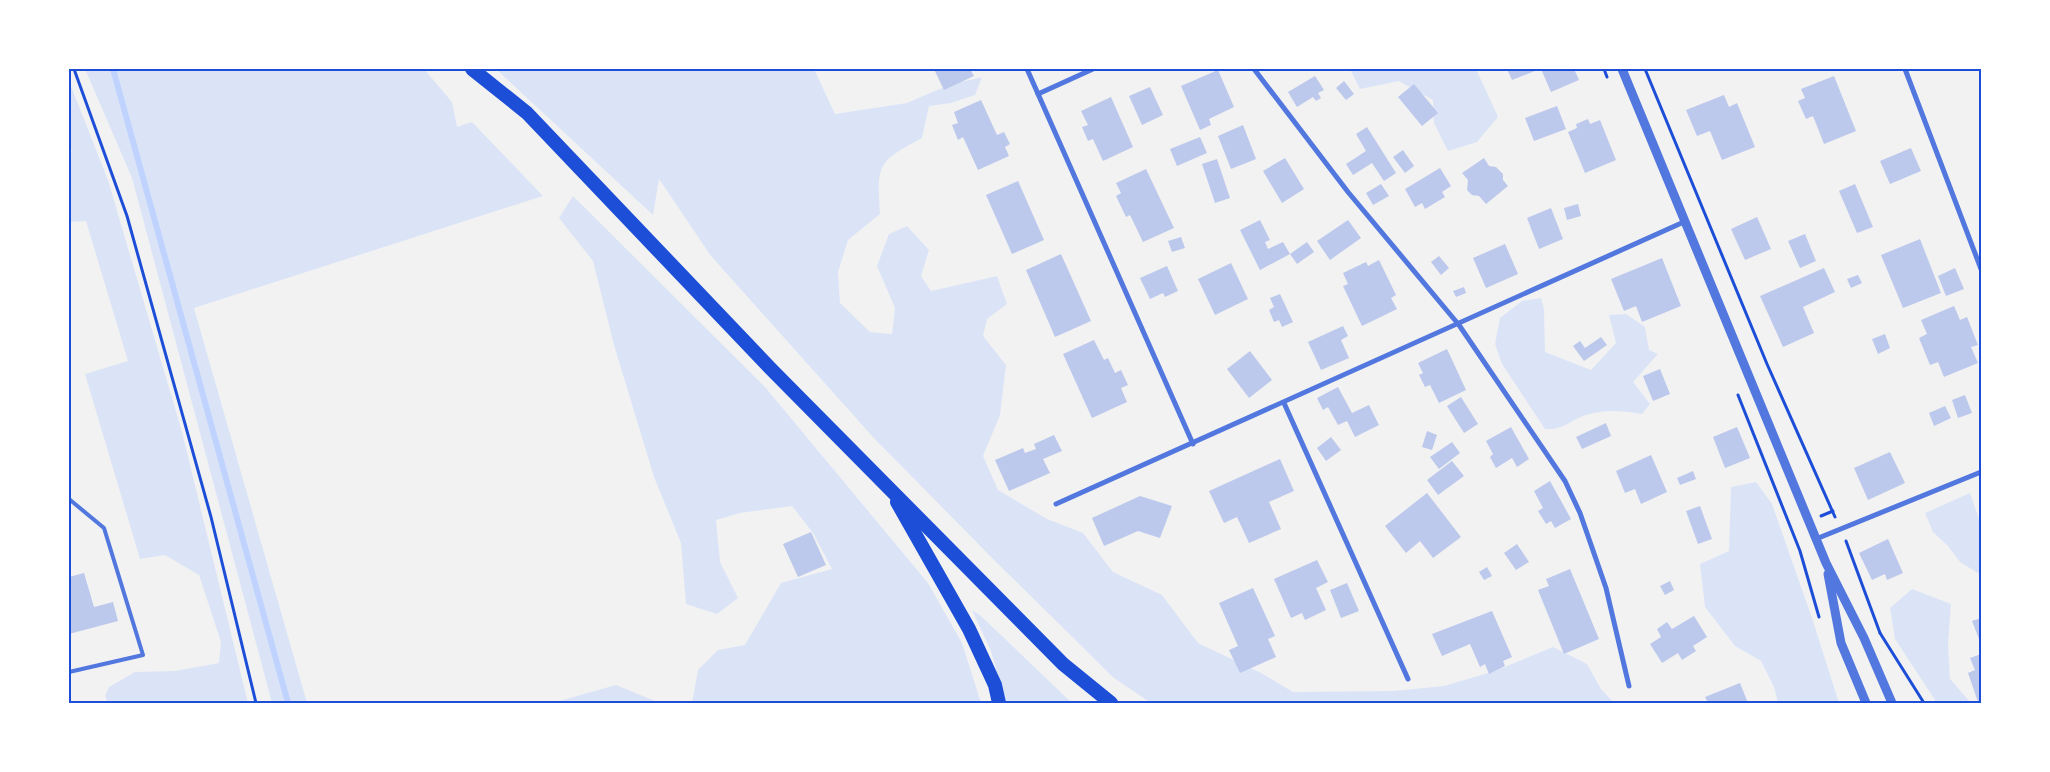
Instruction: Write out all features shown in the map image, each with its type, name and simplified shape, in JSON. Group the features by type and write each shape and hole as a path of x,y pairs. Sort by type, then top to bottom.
{"highway":[{"path":"472,69 527,113 771,369 1064,664 1111,703"},
{"path":"886,484 969,629 995,685 999,703"}],"street":[{"path":"1027,69 1193,444"},
{"path":"1038,94 1093,69"},
{"path":"1254,69 1348,192 1459,325 1565,481 1580,513 1606,588 1629,686"},
{"path":"1622,69 1826,564 1864,638 1892,703"},
{"path":"1905,69 1981,269"},
{"path":"1056,504 1686,222"},
{"path":"1284,403 1408,679"},
{"path":"1816,539 1981,472"},
{"path":"1826,564 1841,643 1866,703"}],"lane":[{"path":"69,499 104,528 143,655 69,672"}],"path":[{"path":"74,69 127,216 211,517 256,703"},
{"path":"1604,69 1610,84"},
{"path":"1645,69 1767,364 1841,529 1880,633 1924,703"},
{"path":"1736,390 1800,552 1822,625"}],"shaded area":[{"path":"85,69 424,69 452,102 457,127 472,122 543,196 194,308 307,703 272,703 132,178"},
{"path":"496,69 814,69 835,114 907,103 949,85 982,77 975,95 951,103 929,106 922,138 888,159 880,174 880,214 848,240 838,272 840,303 870,332 892,334 895,308 877,266 889,234 907,226 929,250 921,276 931,291 997,276 1007,304 987,319 983,336 1006,365 1000,415 983,456 998,490 1047,519 1083,533 1113,572 1162,595 1198,643 1261,673 1293,692 1394,691 1444,686 1495,671 1553,647 1587,664 1601,689 1614,703 1151,703 1114,678 872,436 711,256 659,179 653,215"},
{"path":"1350,69 1476,69 1498,117 1477,142 1448,151 1434,123 1433,100 1399,81 1360,89"},
{"path":"69,81 108,180 182,432 248,703 108,703 105,696 109,687 135,672 175,671 219,663 221,642 199,575 165,555 140,559 85,374 128,361 86,221 69,222 69,156 72,152 69,144"},
{"path":"573,196 765,387 928,583 962,643 981,703 692,703 698,670 718,650 745,645 781,583 832,569 813,533 792,506 740,513 716,520 720,562 738,598 717,614 686,604 681,543 654,477 614,345 593,261 559,218"},
{"path":"1541,298 1544,309 1545,352 1591,370 1616,343 1609,315 1626,314 1645,327 1649,350 1658,354 1633,382 1650,404 1642,414 1607,411 1580,417 1558,428 1545,429 1502,364 1495,344 1500,318 1522,301"},
{"path":"1756,482 1772,504 1813,621 1839,703 1778,703 1774,687 1761,661 1735,646 1705,607 1700,564 1729,551 1731,487"},
{"path":"1970,493 1981,525 1981,575 1960,562 1948,546 1933,532 1925,513"},
{"path":"1912,589 1951,604 1948,644 1950,679 1971,703 1937,703 1895,639 1890,608"},
{"path":"972,610 980,615 1072,703 1006,703 991,651"},
{"path":"616,685 660,703 552,703"}],"building":[{"path":"934,69 970,69 974,76 944,90"},
{"path":"1507,69 1540,69 1512,80"},
{"path":"1541,69 1574,69 1579,80 1551,92"},
{"path":"1218,70 1234,107 1209,119 1211,125 1200,130 1181,86"},
{"path":"1315,76 1324,90 1318,93 1321,98 1316,101 1313,97 1297,107 1288,92"},
{"path":"1834,76 1856,131 1824,144 1813,116 1806,119 1798,101 1805,98 1801,89"},
{"path":"1344,81 1354,94 1346,100 1336,88"},
{"path":"1414,84 1438,113 1422,126 1398,97"},
{"path":"1150,87 1163,115 1142,125 1129,96"},
{"path":"1724,95 1729,107 1737,103 1755,147 1722,160 1710,131 1697,136 1686,110"},
{"path":"1111,97 1133,147 1103,161 1093,139 1088,141 1082,127 1088,125 1081,111"},
{"path":"981,100 997,135 1004,132 1010,144 1005,147 1009,156 978,170 963,137 958,140 952,125 958,123 954,112"},
{"path":"1557,106 1566,129 1534,141 1525,118"},
{"path":"1588,119 1590,124 1600,120 1616,160 1585,173 1568,132 1577,128 1576,124"},
{"path":"1243,125 1256,159 1231,169 1218,136"},
{"path":"1367,127 1396,173 1384,181 1372,163 1353,175 1346,164 1366,151 1356,134"},
{"path":"1200,137 1207,153 1177,166 1170,149"},
{"path":"1911,148 1921,171 1890,184 1880,161"},
{"path":"1403,150 1414,166 1405,173 1393,157"},
{"path":"1285,158 1304,189 1282,203 1263,171"},
{"path":"1484,158 1489,166 1496,167 1503,174 1503,180 1508,186 1486,204 1479,196 1472,195 1467,190 1468,180 1462,173"},
{"path":"1217,159 1230,198 1215,203 1202,164"},
{"path":"1440,168 1451,186 1442,192 1445,197 1425,209 1422,203 1415,207 1405,189"},
{"path":"1146,169 1174,228 1143,242 1130,215 1126,217 1116,196 1121,193 1116,183"},
{"path":"1018,181 1044,240 1012,254 986,195"},
{"path":"1381,184 1389,196 1373,205 1366,193"},
{"path":"1855,184 1873,227 1857,233 1839,191"},
{"path":"1578,204 1581,216 1567,220 1564,208"},
{"path":"1551,208 1563,239 1539,249 1527,218"},
{"path":"1757,217 1771,249 1745,260 1731,229"},
{"path":"1260,220 1270,240 1265,242 1268,249 1283,242 1290,254 1260,270 1240,230"},
{"path":"1348,220 1361,238 1330,260 1317,241"},
{"path":"1805,234 1816,261 1800,268 1788,241"},
{"path":"1181,237 1185,248 1172,252 1168,241"},
{"path":"1920,239 1941,293 1903,308 1881,255"},
{"path":"1307,242 1314,252 1297,264 1290,254"},
{"path":"1505,244 1518,274 1486,288 1473,258"},
{"path":"1061,254 1091,321 1055,337 1026,270"},
{"path":"1439,256 1449,268 1441,275 1431,262"},
{"path":"1662,258 1681,306 1642,322 1636,306 1624,311 1611,279"},
{"path":"1379,260 1396,295 1391,298 1397,309 1362,326 1343,286 1348,284 1343,273 1366,262 1368,266"},
{"path":"1231,263 1248,299 1215,315 1198,279"},
{"path":"1167,266 1178,291 1165,297 1163,293 1150,299 1140,278"},
{"path":"1824,268 1835,292 1803,307 1814,333 1783,347 1760,296"},
{"path":"1955,268 1964,289 1946,296 1938,276"},
{"path":"1858,275 1862,283 1851,288 1847,279"},
{"path":"1464,287 1466,293 1456,297 1453,291"},
{"path":"1280,294 1293,322 1282,327 1279,320 1274,322 1269,310 1274,307 1270,298"},
{"path":"1954,306 1960,320 1967,317 1978,345 1971,347 1978,363 1944,377 1938,362 1930,365 1919,338 1927,334 1921,320"},
{"path":"1343,326 1348,336 1341,340 1349,358 1321,370 1308,342"},
{"path":"1885,334 1890,348 1878,354 1872,339"},
{"path":"1601,337 1607,345 1584,361 1573,346 1580,341 1585,348"},
{"path":"1094,340 1104,360 1108,358 1115,373 1121,370 1128,385 1121,388 1127,402 1092,418 1063,354"},
{"path":"1447,349 1466,390 1439,403 1430,385 1425,387 1419,375 1423,373 1418,363"},
{"path":"1250,351 1272,380 1249,398 1227,369"},
{"path":"1660,369 1670,394 1653,401 1643,376"},
{"path":"1338,387 1352,413 1369,405 1379,425 1355,437 1347,421 1338,425 1328,407 1323,410 1317,398"},
{"path":"1965,395 1972,413 1958,418 1952,400"},
{"path":"1461,397 1478,424 1464,433 1447,406"},
{"path":"1945,406 1951,418 1934,426 1929,413"},
{"path":"1606,423 1611,436 1582,449 1576,437"},
{"path":"1511,427 1529,459 1517,467 1512,458 1496,468 1490,457 1493,454 1486,441"},
{"path":"1737,427 1750,458 1725,468 1713,437"},
{"path":"1427,431 1437,435 1432,450 1422,447"},
{"path":"1054,435 1062,451 1043,459 1050,473 1009,491 995,460 1023,448 1025,453 1036,449 1034,444"},
{"path":"1331,437 1341,450 1326,461 1317,448"},
{"path":"1452,442 1460,453 1439,469 1430,457"},
{"path":"1890,452 1905,483 1868,500 1854,468"},
{"path":"1651,455 1667,492 1641,504 1635,489 1625,493 1616,471"},
{"path":"1280,459 1294,491 1269,502 1281,529 1249,543 1237,517 1224,523 1209,491"},
{"path":"1452,461 1464,476 1438,495 1427,480"},
{"path":"1693,471 1696,479 1680,485 1677,478"},
{"path":"1550,481 1571,519 1555,528 1551,521 1546,524 1538,511 1543,508 1534,491"},
{"path":"1427,493 1461,537 1433,558 1420,541 1406,553 1385,526"},
{"path":"1140,496 1172,506 1160,538 1138,531 1104,546 1092,518"},
{"path":"1700,506 1712,539 1698,544 1686,511"},
{"path":"811,532 826,565 798,577 783,544"},
{"path":"1888,539 1903,573 1887,580 1885,574 1872,580 1859,553"},
{"path":"1517,544 1529,562 1516,570 1504,553"},
{"path":"1317,560 1328,582 1316,588 1326,610 1305,620 1302,613 1291,618 1274,579"},
{"path":"1487,567 1492,576 1484,580 1479,572"},
{"path":"1570,569 1599,639 1564,654 1538,590 1549,586 1546,579"},
{"path":"84,573 94,607 113,602 118,621 69,634 69,577"},
{"path":"1670,581 1674,590 1665,595 1660,586"},
{"path":"1347,583 1359,611 1341,618 1330,590"},
{"path":"1253,588 1275,636 1268,639 1276,657 1240,673 1229,650 1238,646 1219,603"},
{"path":"1492,611 1512,657 1503,661 1505,666 1489,674 1485,664 1480,667 1470,644 1442,656 1432,634"},
{"path":"1694,616 1707,637 1693,646 1696,651 1682,660 1678,653 1662,663 1650,644 1661,637 1657,629 1667,622 1672,629"},
{"path":"1981,618 1981,644 1972,621"},
{"path":"1981,654 1981,700 1978,702 1968,673 1975,670 1970,658"},
{"path":"1740,683 1748,703 1708,703 1705,697"}],"waterway":[{"path":"113,69 288,703"}]}
